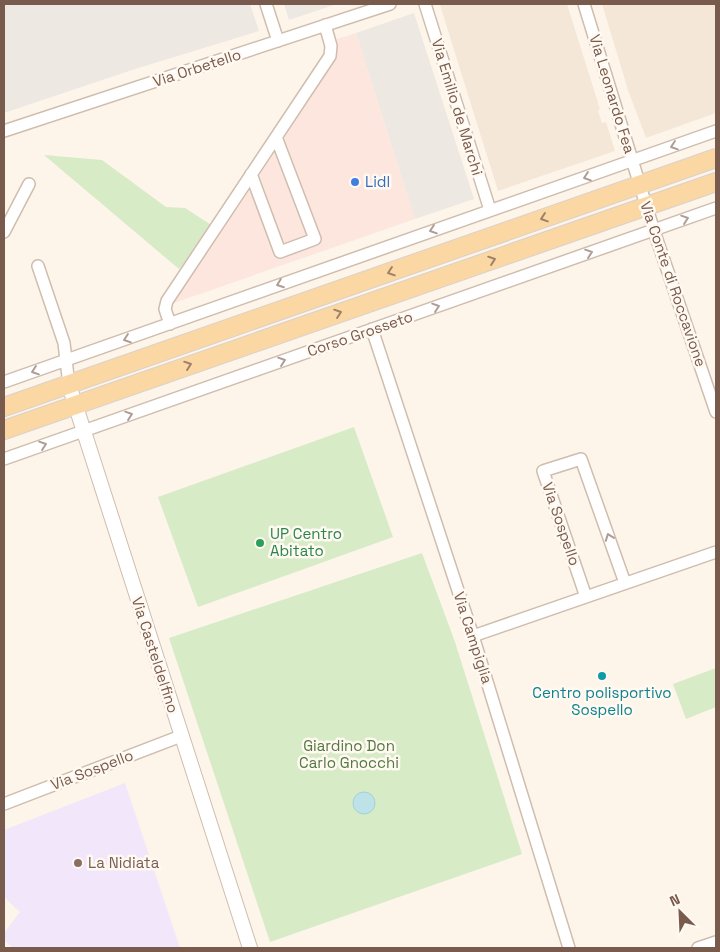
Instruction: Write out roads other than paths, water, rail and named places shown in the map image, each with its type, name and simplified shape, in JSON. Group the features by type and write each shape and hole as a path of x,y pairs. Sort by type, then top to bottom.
{"main road":[{"path":"4,407 716,158"},
{"name":"Corso Grosseto","path":"4,430 716,182"}],"street":[{"path":"266,4 278,42"},
{"name":"Via Orbetello","path":"4,131 390,4"},
{"name":"Via Emilio de Marchi","path":"425,4 490,210"},
{"name":"Via Leonardo Fea","path":"584,4 640,184"},
{"path":"170,324 166,304 331,52 325,25"},
{"path":"4,382 716,131"},
{"path":"251,174 280,252 315,239 276,137"},
{"path":"4,232 29,184"},
{"name":"Via Conte di Roccavione","path":"640,184 716,412"},
{"name":"Corso Grosseto","path":"4,459 716,208"},
{"name":"Via Casteldelfino","path":"38,266 64,343 69,385 83,431 250,948"},
{"name":"Via Campiglia","path":"372,330 473,636 569,948"},
{"name":"Via Sospello","path":"586,597 543,471 581,459 625,583"},
{"path":"473,636 716,552"},
{"name":"Via Sospello","path":"4,804 181,736"},
{"path":"701,948 716,942"}],"water":[{"path":"360,792 368,792 375,799 375,807 368,814 360,814 353,807 353,799"}],"place":[{"name":"Lidl","path":"355,182"},
{"name":"UP Centro Abitato","path":"260,543"},
{"name":"Centro polisportivo Sospello","path":"602,676"},
{"name":"La Nidiata","path":"78,863"}],"park label":[{"name":"Giardino Don Carlo Gnocchi","path":"349,754"}]}
